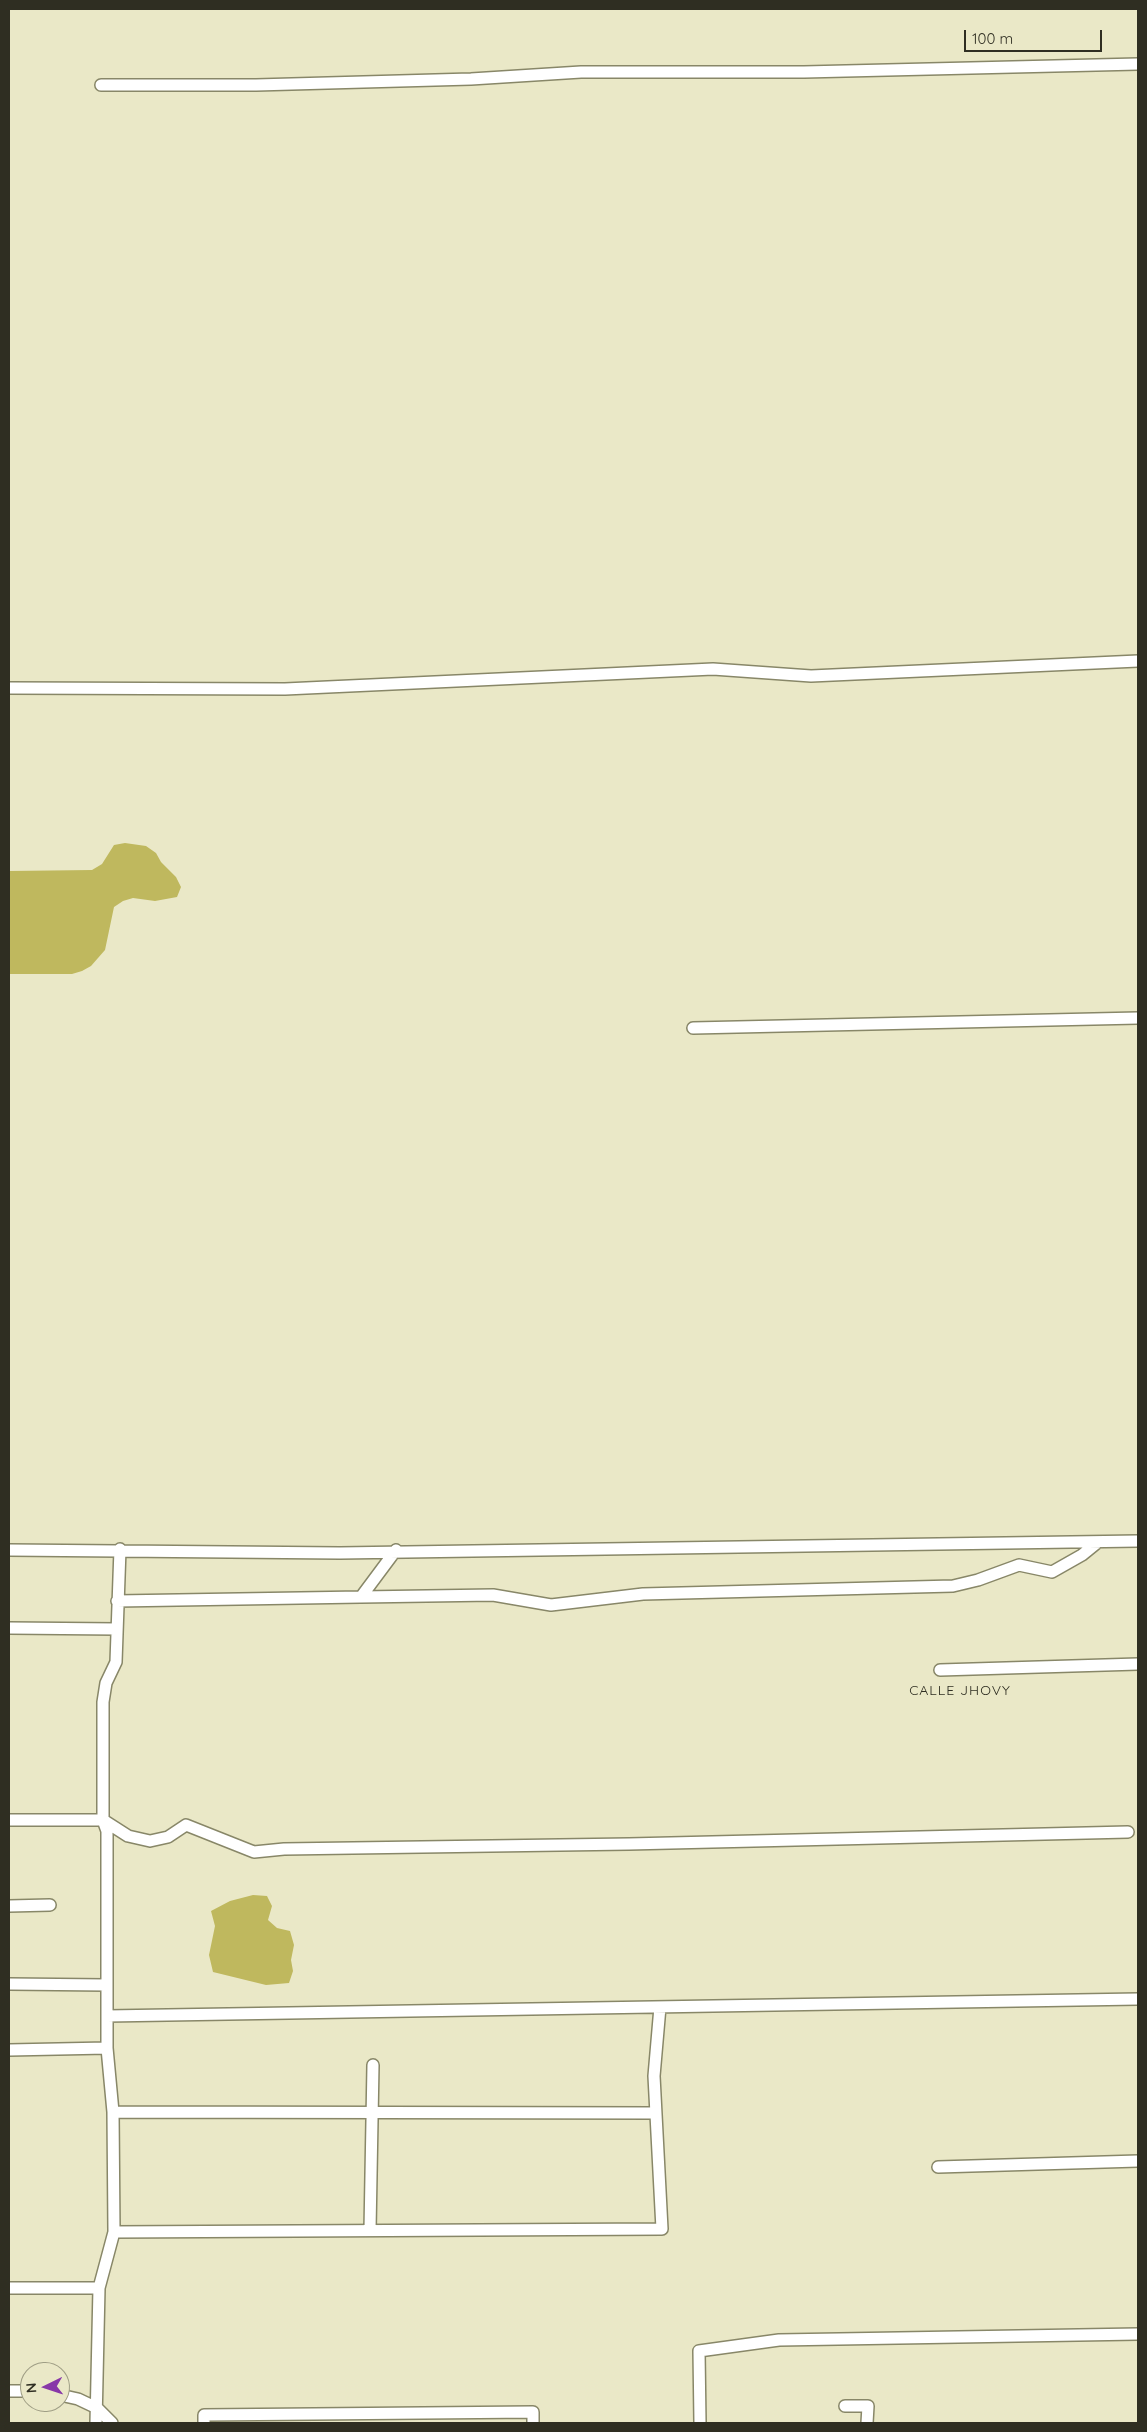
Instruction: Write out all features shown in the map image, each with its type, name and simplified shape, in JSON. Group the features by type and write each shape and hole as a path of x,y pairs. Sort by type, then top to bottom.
{"street":[{"path":"101,85 266,85 471,79 581,72 804,72 1138,64"},
{"path":"9,688 285,689 713,669 811,676 1138,661"},
{"path":"693,1028 1138,1018"},
{"path":"9,1550 120,1549 340,1553 396,1550 1138,1541"},
{"path":"117,1601 493,1594 551,1605 643,1594 953,1586 978,1580 1019,1565 1052,1572 1082,1555 1098,1542"},
{"path":"96,2423 99,2288 114,2232 113,2112 106,2048 107,1831 104,1820 103,1702 106,1683 116,1662 120,1549"},
{"path":"362,1597 396,1550"},
{"path":"9,1628 117,1629"},
{"path":"940,1670 1138,1664"},
{"path":"9,1820 104,1820 128,1836 150,1841 168,1837 186,1825 254,1852 284,1849 629,1844 1128,1832"},
{"path":"9,1906 50,1906"},
{"path":"9,1984 106,1985"},
{"path":"107,2016 1138,1999"},
{"path":"114,2232 662,2229 654,2076 660,2006"},
{"path":"9,2050 106,2048"},
{"path":"370,2230 372,2065"},
{"path":"113,2112 655,2114"},
{"path":"938,2167 1138,2161"},
{"path":"9,2288 99,2288"},
{"path":"700,2423 699,2351 779,2340 1138,2334"},
{"path":"70,2397 97,2408 112,2423"},
{"path":"845,2406 868,2406 867,2423"},
{"path":"204,2423 204,2415 366,2418 532,2412 533,2423"}],"shaded area":[{"path":"125,843 146,846 156,853 161,862 176,877 181,887 177,897 155,901 133,898 123,901 114,907 105,950 91,966 82,971 72,974 9,974 9,871 92,870 102,864 114,845"},
{"path":"253,1895 267,1896 272,1906 268,1920 277,1928 290,1931 294,1945 291,1960 293,1971 289,1983 266,1985 213,1972 209,1955 215,1926 211,1911 230,1901"}],"district":[{"name":"CALLE JHOVY","path":"960,1691"}]}
